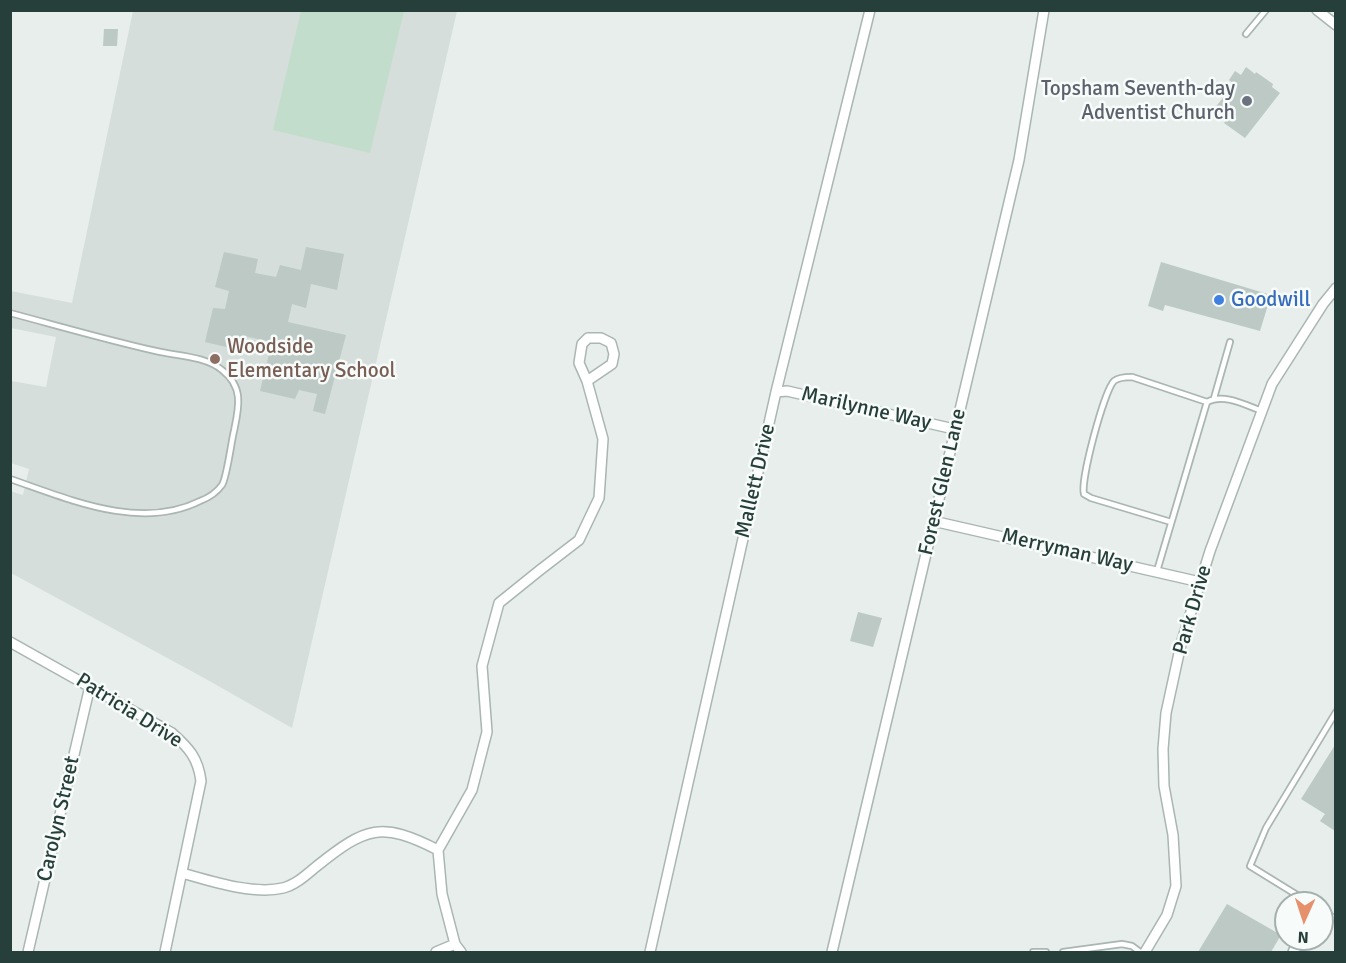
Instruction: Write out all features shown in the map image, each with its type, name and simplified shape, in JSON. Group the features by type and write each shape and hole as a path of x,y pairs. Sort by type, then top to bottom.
{"street":[{"name":"Mallett Drive","path":"651,952 777,392 870,10"},
{"name":"Forest Glen Lane","path":"832,952 1019,160 1044,10"},
{"path":"1317,10 1335,25"},
{"name":"Park Drive","path":"1145,952 1167,915 1176,886 1173,835 1164,786 1163,749 1166,713 1181,644 1210,551 1272,384 1335,288"},
{"path":"461,952 455,944 442,894 438,849 472,790 485,741 487,732 482,666 499,603 579,540 600,498 603,440 587,381 579,363 582,344 588,338 601,338 610,343 614,354 612,364 587,381"},
{"name":"Marilynne Way","path":"777,392 787,391 954,429"},
{"name":"Merryman Way","path":"933,521 1200,582"},
{"name":"Patricia Drive","path":"10,642 172,733 188,747 199,765 201,781 165,952"},
{"name":"Carolyn Street","path":"28,952 90,686"},
{"path":"182,873 225,884 271,889 284,888 299,880 343,846 376,831 410,836 438,849"},
{"path":"436,952 455,944"}],"lane":[{"path":"1246,34 1266,10"},
{"path":"10,313 155,351 204,361 220,368 234,381 240,404 222,484 209,497 190,507 140,514 82,504 10,479"},
{"path":"1214,398 1230,342"},
{"path":"1171,522 1084,494 1082,487 1084,476 1099,420 1108,391 1114,381 1123,377 1132,377 1207,402"},
{"path":"1157,571 1207,402 1214,398 1224,398 1262,411"},
{"path":"1291,891 1250,866 1266,828 1335,712"},
{"path":"1063,952 1122,944 1132,946 1140,952"},
{"path":"1291,952 1292,949 1298,952"},
{"path":"1033,952 1046,952"}],"shaded area":[{"name":"Woodside Elementary School","path":"133,11 457,11 292,728 11,573 10,491 23,495 29,469 11,463 11,381 46,387 56,337 11,328 11,291 72,303"}],"green space":[{"path":"301,11 404,11 370,153 273,130"}],"building":[{"path":"104,29 118,29 117,46 103,46"},
{"name":"Topsham Seventh-day Adventist Church","path":"1246,67 1273,84 1272,87 1280,93 1245,138 1224,123 1227,119 1214,109 1234,84 1229,80 1235,71 1241,75"},
{"path":"306,247 344,254 337,290 311,284 306,308 292,304 288,322 346,335 325,414 313,411 317,394 299,390 295,399 260,391 272,342 244,336 239,350 205,342 213,308 225,309 229,291 215,287 224,252 258,259 255,273 276,277 280,265 301,270"},
{"path":"1161,262 1271,295 1260,331 1165,305 1163,311 1148,306"},
{"path":"858,612 882,618 873,647 850,641"},
{"path":"1335,745 1335,831 1320,821 1325,814 1301,799"},
{"path":"1227,904 1274,931 1274,947 1271,952 1198,952"}],"place":[{"name":"Topsham Seventh-day Adventist Church","path":"1247,101"},
{"name":"Goodwill","path":"1219,300"},
{"name":"Woodside Elementary School","path":"215,359"}]}
